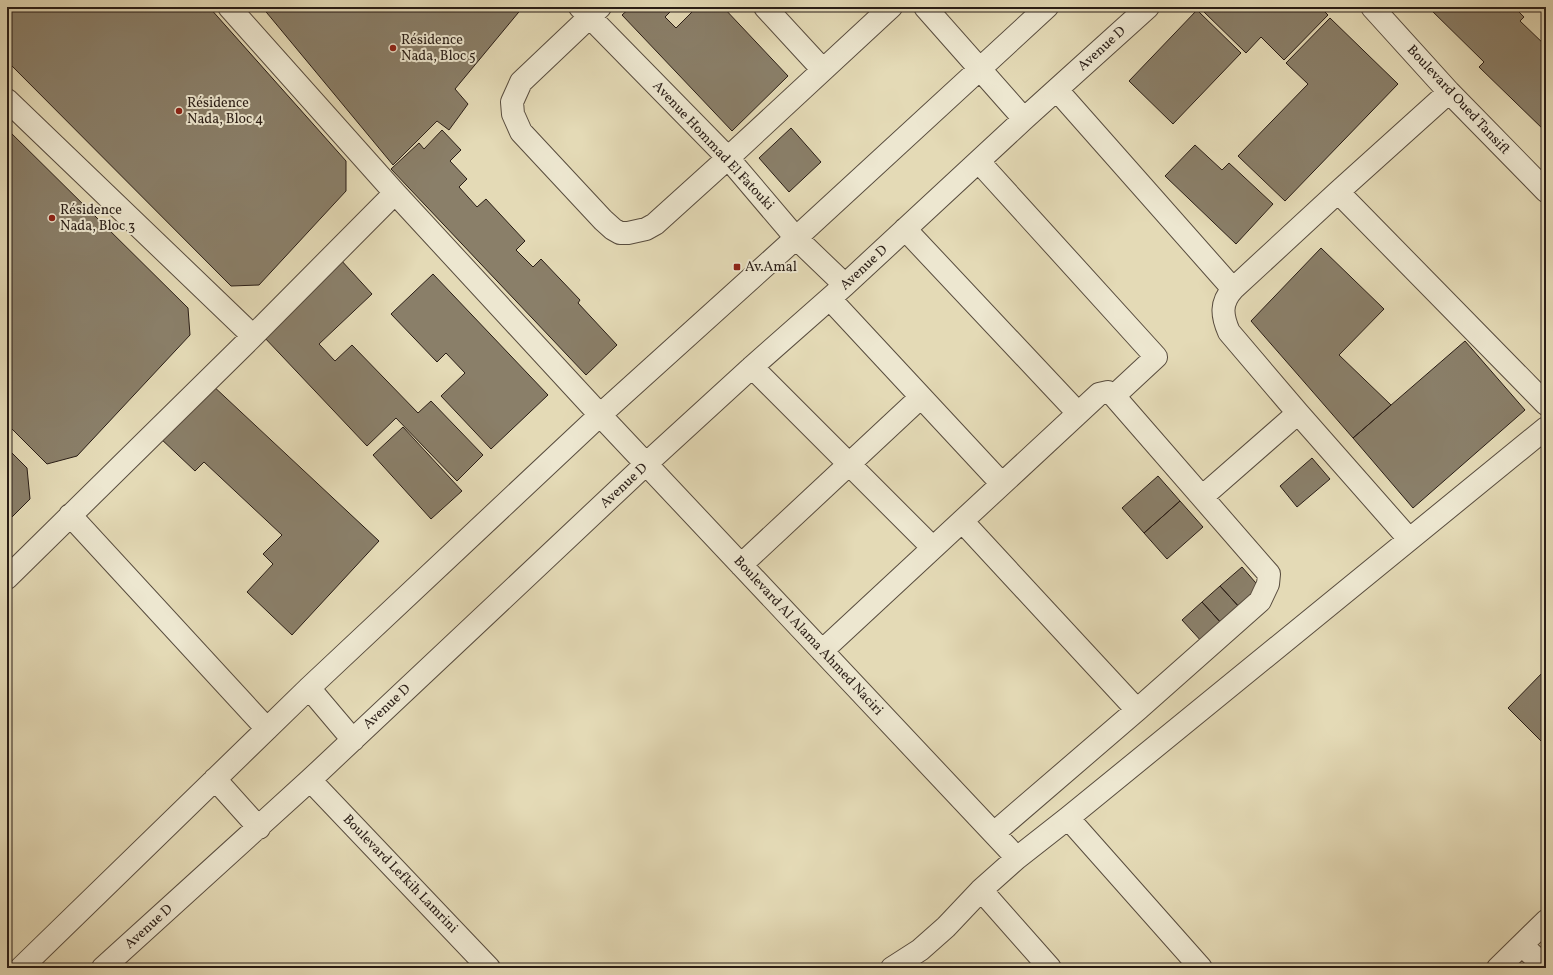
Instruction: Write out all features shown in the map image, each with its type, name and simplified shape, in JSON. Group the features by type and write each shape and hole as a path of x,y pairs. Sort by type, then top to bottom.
{"street":[{"name":"Boulevard Al Alama Ahmed Naciri","path":"229,7 395,193 600,415 1017,858"},
{"path":"765,7 823,70"},
{"path":"590,10 521,82 512,102 513,114 520,132 602,220 620,232 628,233 646,229 655,224 891,7"},
{"path":"925,7 1024,119"},
{"path":"21,968 309,688 600,415 796,238 1047,7"},
{"name":"Avenue D","path":"103,968 259,828 646,464 837,292 1024,119 1148,7"},
{"name":"Boulevard Oued Tansift","path":"1372,7 1449,92 1546,191"},
{"name":"Avenue Hommad El Fatouki","path":"590,10 728,158 796,238 837,292 922,397 1002,484"},
{"path":"1057,90 1234,289"},
{"path":"1409,539 1229,332 1224,318 1224,302 1234,289 1338,192 1449,92"},
{"path":"7,100 253,336"},
{"path":"979,162 1156,358 1114,396"},
{"path":"1338,192 1546,404"},
{"path":"7,578 253,336 395,193"},
{"path":"906,229 1078,413"},
{"path":"752,367 933,548"},
{"path":"822,651 1099,394 1108,392 1114,396 1268,574 1268,584 1260,601 1137,710 994,833"},
{"path":"741,565 922,397"},
{"path":"1202,497 1298,413"},
{"path":"892,968 920,950 946,927 981,890 1017,858 1546,428"},
{"path":"70,515 267,729"},
{"path":"962,521 1137,710"},
{"path":"309,688 353,740"},
{"path":"215,779 259,828"},
{"name":"Boulevard Lefkih Lamrini","path":"310,780 489,968"},
{"path":"1068,818 1201,968"},
{"path":"981,890 1050,968"},
{"path":"1498,968 1546,921"},
{"path":"1522,945 1546,968"}],"building":[{"name":"Résidence Nada, Bloc 4","path":"13,7 209,7 346,161 346,191 259,285 231,286 7,61 7,13"},
{"name":"Résidence Nada, Bloc 5","path":"262,7 523,7 455,89 468,104 449,130 437,121 393,165"},
{"path":"631,7 667,7 671,11 665,17 676,28 697,7 723,7 788,76 732,131 622,15"},
{"path":"1206,7 1320,7 1328,15 1284,60 1261,37 1246,53 1203,11"},
{"path":"1428,7 1514,7 1524,17 1520,21 1546,46 1546,132 1479,67 1484,62"},
{"path":"1197,10 1241,53 1173,124 1129,81"},
{"path":"1330,18 1398,84 1285,201 1238,156 1308,84 1286,63"},
{"path":"791,128 821,162 789,192 759,158"},
{"name":"Résidence Nada, Bloc 3","path":"7,129 188,308 190,335 77,456 47,464 7,424"},
{"path":"442,130 461,150 450,161 467,179 459,187 477,207 486,199 525,241 516,250 533,267 541,259 580,300 578,303 617,345 586,375 391,169 419,143 424,149"},
{"path":"1195,145 1222,170 1229,163 1273,204 1236,244 1165,176"},
{"path":"1321,248 1384,309 1339,355 1391,405 1353,438 1251,321"},
{"path":"340,259 372,294 319,344 335,361 352,345 418,413 431,401 483,455 457,481 396,418 367,446 263,336"},
{"path":"433,274 548,395 491,449 441,396 465,373 446,353 437,362 391,314"},
{"path":"1465,341 1525,410 1413,508 1353,438"},
{"path":"210,383 379,541 292,635 247,592 273,564 263,554 282,535 204,462 195,471 159,437"},
{"path":"403,427 462,491 431,519 373,455"},
{"path":"7,448 27,468 30,499 7,522"},
{"path":"1312,458 1330,479 1297,507 1280,486"},
{"path":"1158,476 1180,501 1144,533 1122,508"},
{"path":"1180,501 1203,527 1167,559 1144,533"},
{"path":"1242,567 1262,590 1241,609 1220,586"},
{"path":"1220,586 1241,609 1223,625 1202,602"},
{"path":"1202,602 1223,625 1203,643 1182,620"},
{"path":"1546,669 1546,746 1508,708"}],"place":[{"name":"Résidence Nada, Bloc 5","path":"393,48"},
{"name":"Résidence Nada, Bloc 4","path":"179,111"},
{"name":"Résidence Nada, Bloc 3","path":"52,218"},
{"name":"Av.Amal","path":"737,267"}]}
